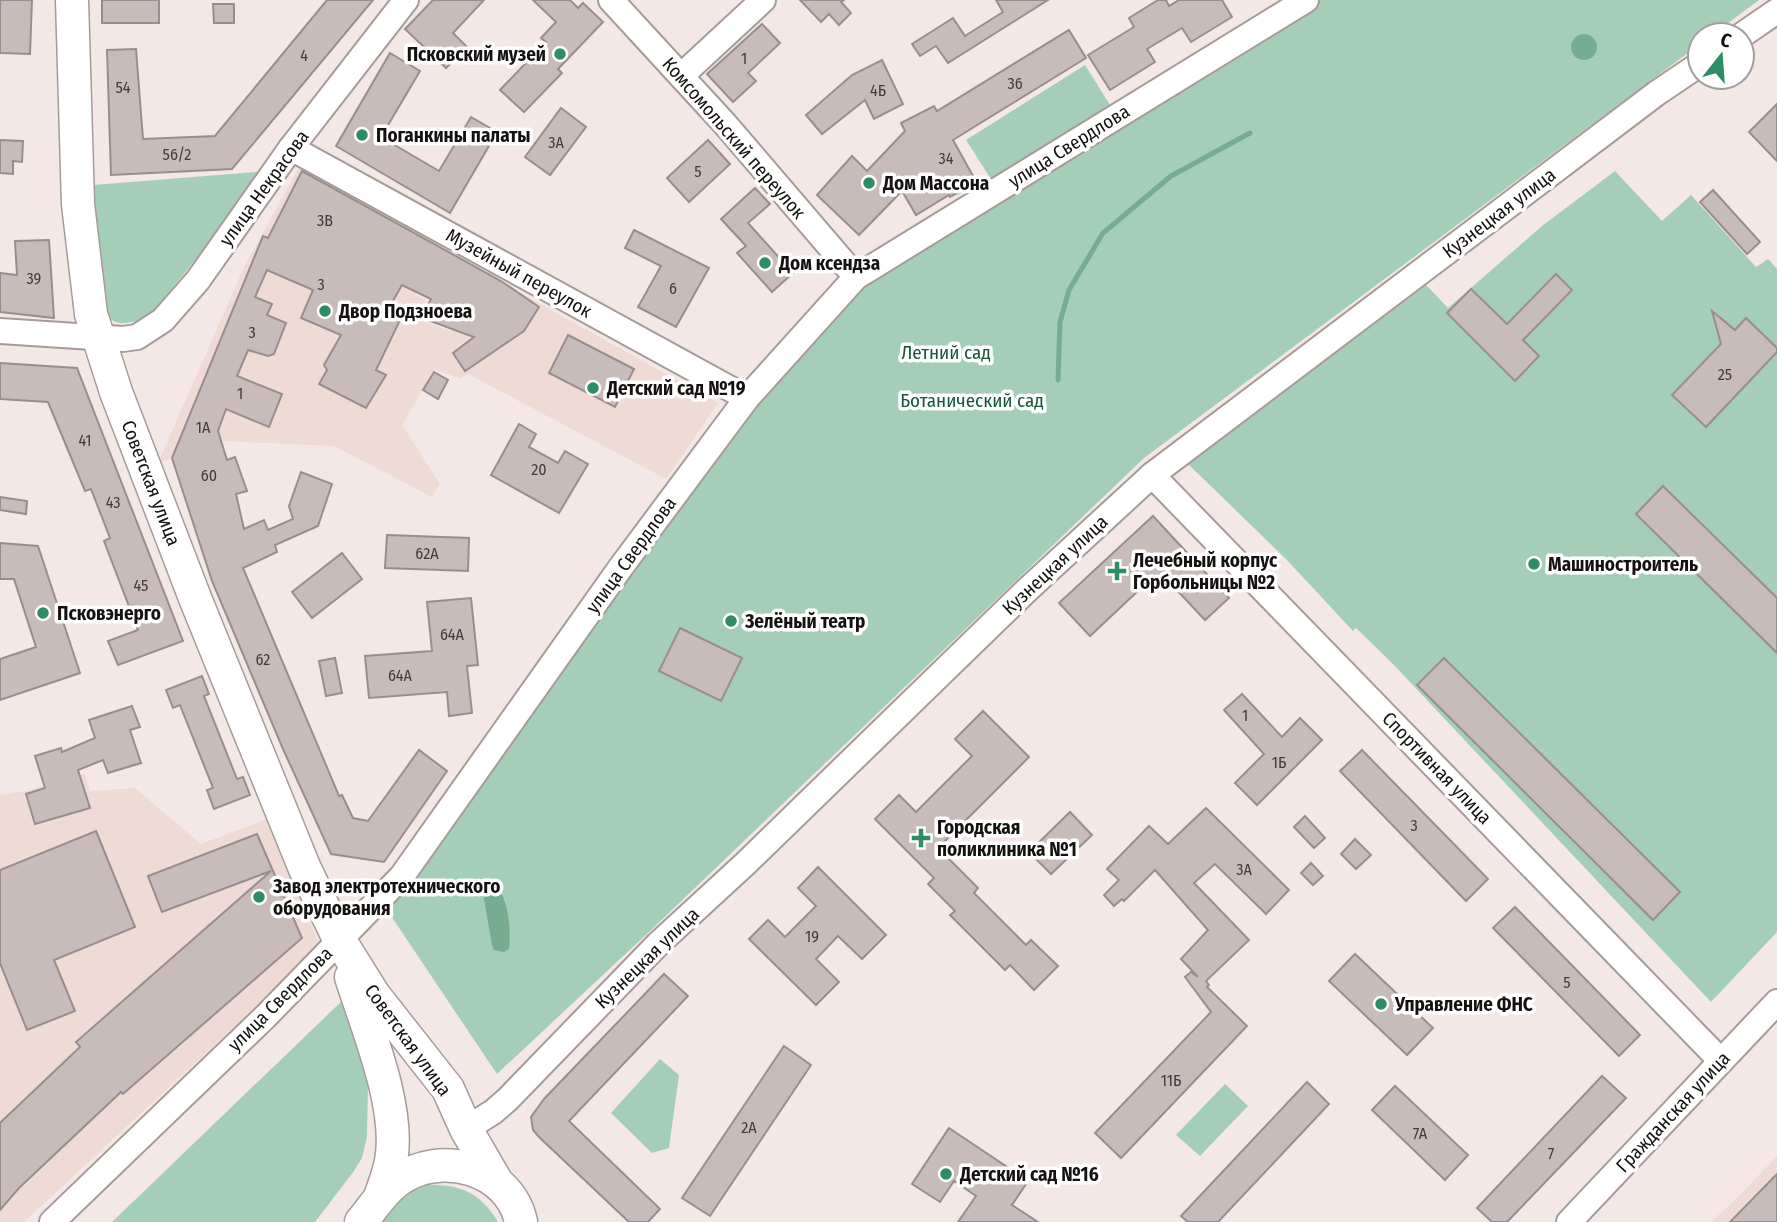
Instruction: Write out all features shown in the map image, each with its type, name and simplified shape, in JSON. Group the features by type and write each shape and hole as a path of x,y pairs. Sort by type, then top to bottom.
{"main road":[{"name":"Советская улица","path":"72,0 78,204 91,314 116,392 195,598 305,869 339,939 374,995 448,1089 466,1129 509,1200"},
{"name":"Советская улица","path":"339,939 388,1099 393,1143 391,1161 368,1214"},
{"path":"368,1214 398,1180 421,1169 445,1165 470,1169 541,1222"}],"street":[{"name":"улица Некрасова","path":"0,331 123,340 138,337 163,320 198,280 291,148 406,0"},
{"name":"Комсомольский переулок","path":"611,0 856,277"},
{"path":"681,76 763,0"},
{"name":"улица Свердлова","path":"52,1222 266,1016 401,876 621,567 747,398 856,277 1306,0"},
{"path":"1756,25 1777,11"},
{"name":"Кузнецкая улица","path":"466,1129 508,1099 658,944 745,864 1027,590 1152,475 1686,73"},
{"name":"Музейный переулок","path":"291,148 747,398"},
{"name":"Спортивная улица","path":"1152,475 1721,1061"},
{"name":"Гражданская улица","path":"1569,1222 1777,1002"}],"shaded area":[{"path":"1584,34 1593,38 1597,47 1593,56 1584,60 1575,56 1571,47 1575,38"},
{"path":"299,167 442,245 415,295 426,299 418,319 450,331 489,313 506,285 718,403 666,479 468,374 460,379 435,369 402,425 440,484 432,497 334,446 221,441 158,463 244,267"},
{"path":"85,774 90,791 135,788 201,844 267,819 320,947 24,1222 0,1222 0,795 25,791"},
{"path":"486,886 497,887 507,908 510,942 509,949 504,952 494,950 492,945 483,893"},
{"path":"1777,1156 1777,1222 1711,1222 1737,1198"}],"green space":[{"name":"Ботанический сад","path":"1307,0 1759,0 1731,21 1686,21 1686,54 1144,458 497,1074 385,907 737,430 859,284"},
{"path":"1085,65 1110,105 991,179 966,140"},
{"path":"268,171 151,314 134,322 122,323 105,315 93,185"},
{"name":"Машиностроитель","path":"1615,171 1662,221 1691,195 1756,267 1768,259 1777,269 1777,932 1711,1002 1393,664 1356,628 1353,631 1286,559 1188,464 1426,285 1448,308 1542,226"},
{"path":"344,999 368,1078 367,1137 362,1158 315,1222 112,1222"},
{"path":"660,1059 679,1075 669,1148 652,1153 611,1113"},
{"path":"1225,1084 1248,1106 1200,1156 1176,1135"},
{"path":"427,1185 449,1186 468,1192 484,1203 498,1222 381,1222 400,1199"}],"building":[{"path":"0,0 32,0 30,54 0,53"},
{"path":"102,0 159,0 159,23 102,23"},
{"path":"327,0 373,0 232,169 111,175 107,50 136,49 143,139 215,136"},
{"name":"Псковский музей","path":"433,0 484,0 453,33 467,47 446,68 405,29"},
{"name":"Псковский музей","path":"533,0 570,0 578,8 583,3 603,22 558,69 562,73 524,112 500,90 546,42 541,38 556,22"},
{"path":"800,0 844,0 841,2 851,13 839,25 829,14 821,22"},
{"path":"996,0 1048,0 948,63 936,46 920,56 912,44 953,18 965,36 1003,12"},
{"path":"1158,0 1166,0 1169,6 1179,0 1222,0 1232,17 1191,42 1182,28 1147,49 1155,62 1110,90 1088,55 1134,27 1129,18"},
{"path":"213,4 234,4 234,23 214,23"},
{"path":"762,24 780,43 748,73 756,81 733,102 707,74"},
{"path":"1069,30 1086,58 953,140 977,183 950,197 949,195 916,215 902,191 859,235 817,195 852,156 867,171 905,131 901,123 934,106 937,111"},
{"name":"Поганкины палаты","path":"390,53 420,71 381,137 439,171 471,117 497,132 450,213 336,146"},
{"path":"882,60 903,104 874,119 865,100 822,134 806,115 852,75"},
{"path":"1777,104 1777,161 1749,132"},
{"path":"561,108 586,127 550,175 525,157"},
{"path":"0,140 23,141 22,162 13,161 13,174 0,173"},
{"path":"708,140 730,164 689,202 667,178"},
{"path":"302,171 501,281 539,307 524,331 465,371 453,353 474,337 422,318 431,299 402,285 389,308 402,316 376,370 386,375 366,408 319,384 327,370 324,365 341,335 301,318 313,290 267,270 255,297 272,304 267,315 286,323 274,354 268,356 248,350 237,376 282,394 269,427 226,409 218,431 227,460 235,457 247,491 236,494 244,529 264,520 268,530 293,519 289,506 301,472 332,484 318,526 275,545 277,552 243,568 339,796 342,795 353,818 368,821 419,750 447,771 384,862 331,854 212,581 172,458 263,236 268,238"},
{"path":"755,188 770,204 748,223 793,273 772,292 737,253 746,246 721,219"},
{"path":"1713,190 1760,242 1747,254 1700,202"},
{"path":"634,230 709,268 676,327 638,307 661,266 625,248"},
{"path":"49,240 54,318 0,312 0,273 17,275 15,241"},
{"path":"1556,274 1572,290 1523,340 1539,356 1515,381 1447,313 1471,289 1507,324"},
{"path":"1712,311 1735,330 1746,318 1777,348 1777,352 1706,427 1672,395 1721,344"},
{"path":"568,335 634,369 615,407 549,373"},
{"path":"0,363 77,368 183,641 118,665 108,641 138,630 104,541 110,538 91,489 85,491 48,402 0,399"},
{"path":"434,372 448,380 438,399 423,390"},
{"path":"519,424 536,434 529,447 558,463 565,451 588,464 559,513 491,475"},
{"path":"1663,486 1777,598 1777,653 1636,514"},
{"path":"0,497 27,501 26,514 0,510"},
{"name":"Лечебный корпус Горбольницы №2","path":"1153,516 1229,598 1205,620 1174,587 1170,590 1155,575 1090,636 1059,603"},
{"path":"387,535 469,538 468,571 385,568"},
{"name":"Псковэнерго","path":"0,543 38,546 80,673 0,700 0,659 36,647 14,579 0,579"},
{"path":"342,553 362,579 312,618 292,592"},
{"path":"471,598 478,665 467,666 472,713 449,716 447,692 369,698 365,656 432,651 427,602"},
{"path":"680,628 742,658 721,701 659,671"},
{"path":"335,658 342,693 326,696 319,661"},
{"path":"1444,658 1680,892 1653,920 1417,685"},
{"path":"202,676 209,694 204,696 237,779 243,777 250,795 214,809 207,790 213,788 180,705 173,708 166,690"},
{"path":"1242,694 1282,737 1300,718 1322,740 1257,805 1235,783 1264,754 1224,710"},
{"path":"132,706 140,727 130,730 141,763 108,773 103,760 78,770 90,808 35,824 26,794 45,788 35,756 61,748 62,752 95,738 89,720"},
{"name":"Городская поликлиника №1","path":"983,711 1029,757 938,848 978,888 974,893 1026,945 1031,940 1058,966 1034,990 1010,965 1005,970 950,915 955,911 928,884 934,878 875,819 899,795 916,812 972,756 955,739"},
{"path":"1362,750 1488,879 1466,901 1340,771"},
{"path":"1206,808 1289,890 1266,914 1215,864 1194,883 1249,940 1206,981 1209,985 1207,987 1247,1026 1121,1158 1095,1133 1211,1012 1185,977 1191,972 1198,977 1181,959 1208,930 1155,870 1124,901 1122,899 1114,906 1104,895 1119,880 1107,869 1149,826 1168,844"},
{"path":"1070,812 1092,835 1051,874 1029,852"},
{"path":"1305,816 1325,838 1314,848 1294,827"},
{"path":"96,831 135,927 54,960 75,1011 27,1030 0,963 0,870"},
{"path":"257,834 302,938 123,1094 121,1092 19,1188 0,1210 0,1123 80,1047 76,1042 271,871 162,912 148,876"},
{"path":"1355,839 1371,855 1356,869 1341,854"},
{"path":"1311,863 1323,876 1313,885 1301,873"},
{"path":"818,867 886,935 862,959 838,936 816,959 839,982 816,1005 749,939 768,920 785,937 816,906 798,888"},
{"path":"1515,907 1640,1035 1619,1056 1493,928"},
{"name":"Управление ФНС","path":"1355,954 1433,1028 1407,1055 1329,981"},
{"path":"664,974 688,996 569,1121 660,1209 648,1222 629,1222 539,1137 533,1130 531,1117 544,1099"},
{"path":"784,1046 811,1065 710,1216 682,1198"},
{"path":"1602,1076 1626,1098 1507,1222 1492,1222 1477,1208"},
{"path":"1307,1082 1329,1104 1218,1222 1188,1222 1181,1216"},
{"path":"1395,1086 1468,1155 1445,1180 1372,1110"},
{"name":"Детский сад №16","path":"949,1128 1028,1181 1012,1205 1038,1222 958,1222 976,1196 954,1181 940,1202 912,1184"},
{"path":"1777,1174 1777,1222 1730,1222"}],"waterway":[{"path":"1058,380 1060,322 1069,290 1103,233 1171,176 1250,133"}],"place":[{"name":"Псковский музей","path":"560,54"},
{"name":"Поганкины палаты","path":"362,135"},
{"name":"Дом Масcона","path":"869,183"},
{"name":"Дом ксендза","path":"765,263"},
{"name":"Двор Подзноева","path":"325,311"},
{"name":"Детский сад №19","path":"593,388"},
{"name":"Машиностроитель","path":"1534,564"},
{"name":"Лечебный корпус Горбольницы №2","path":"1117,571"},
{"name":"Псковэнерго","path":"43,613"},
{"name":"Зелёный театр","path":"731,621"},
{"name":"Городская поликлиника №1","path":"921,838"},
{"name":"Завод электротехнического оборудования","path":"259,897"},
{"name":"Управление ФНС","path":"1381,1004"},
{"name":"Детский сад №16","path":"946,1174"}],"park label":[{"name":"Летний сад","path":"946,352"}]}
